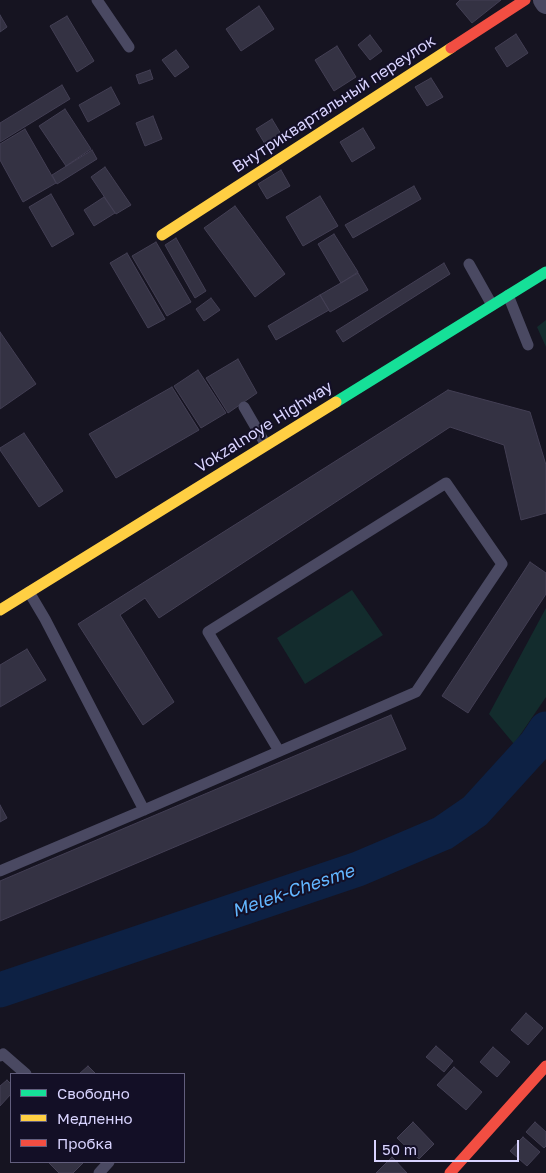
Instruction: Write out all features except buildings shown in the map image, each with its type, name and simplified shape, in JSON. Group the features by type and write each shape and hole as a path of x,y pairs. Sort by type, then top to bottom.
{"main road":[{"name":"Внутриквартальный переулок","path":"162,235 525,0"},
{"name":"Vokzalnoye Highway","path":"0,610 266,445 377,381 492,305 546,272"},
{"path":"450,1173 546,1066"}],"lane":[{"path":"97,0 129,47"},
{"path":"470,264 492,305"},
{"path":"508,295 528,345"},
{"path":"244,407 266,445"},
{"path":"0,871 144,810 280,751 416,692 502,564 446,483 208,632 280,751"},
{"path":"29,592 45,619 144,810"},
{"path":"1,1055 25,1073"},
{"path":"99,1173 107,1163"}],"green space":[{"path":"546,320 546,347 537,327"},
{"path":"352,590 383,635 305,684 277,638"},
{"path":"546,608 546,697 514,744 489,714"}],"waterway":[{"name":"Melek-Chesme","path":"0,990 358,869 443,833 475,811 536,744 546,729"}],"traffic: fast":[{"path":"336,402 546,272"}],"traffic: slow":[{"path":"162,235 451,48"},
{"path":"0,610 336,402"}],"traffic: jam":[{"path":"451,48 525,0"},
{"path":"450,1173 546,1066"}]}
